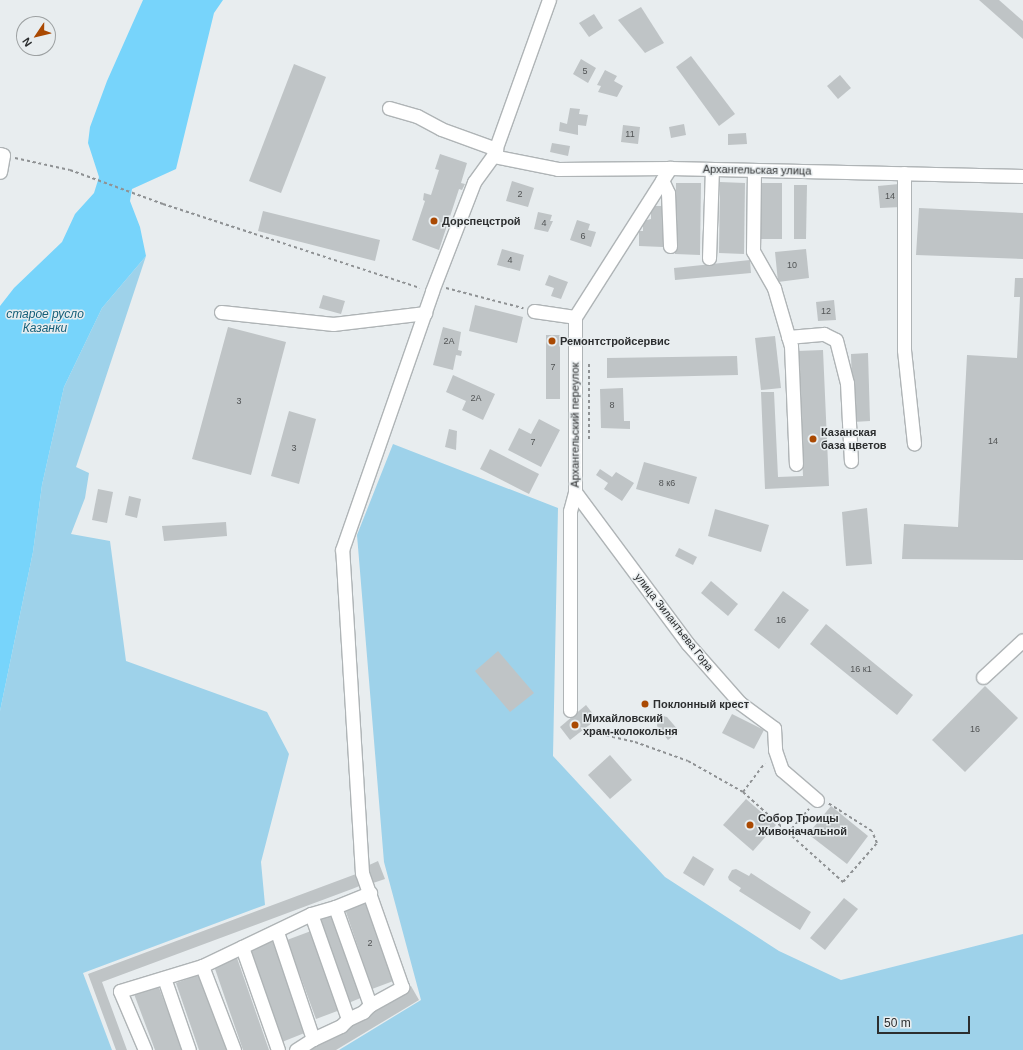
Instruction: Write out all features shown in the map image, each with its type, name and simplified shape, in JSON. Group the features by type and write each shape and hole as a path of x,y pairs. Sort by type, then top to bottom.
{"street":[{"path":"296,1050 313,1038 341,1026 348,1019 363,1012 370,1006 402,987 370,892 362,874 342,550 434,288 474,182 494,152 549,0"},
{"name":"Архангельская улица","path":"389,108 418,116 441,129 494,152 558,168 712,168 1023,176"},
{"path":"0,172 2,154"},
{"path":"534,311 575,317 670,168"},
{"path":"710,258 712,168"},
{"path":"754,170 753,251 774,288 788,337 796,464"},
{"path":"904,173 904,350 914,443"},
{"path":"662,180 668,193 670,246"},
{"path":"221,312 334,324 425,313"},
{"name":"Архангельский переулок","path":"570,710 570,511 575,492 575,317"},
{"path":"788,337 824,334 836,340 847,383 851,461"},
{"name":"улица Зилантьева Гора","path":"575,492 688,644 740,703 774,728 775,750 782,770 817,800"},
{"path":"984,677 1023,640"},
{"path":"145,1050 120,991 202,966 311,914 336,908 370,892"},
{"path":"336,908 370,1006"},
{"path":"311,914 348,1019"},
{"path":"276,932 313,1038"},
{"path":"242,948 278,1050"},
{"path":"202,966 234,1050"},
{"path":"164,978 189,1050"}],"path":[{"path":"2,154 70,170 163,204 434,288 534,311"},
{"path":"587,444 591,431 589,358"},
{"path":"583,730 634,742 688,761 743,792 788,833 843,882 877,843 872,831 829,803 817,800 788,833"},
{"path":"743,792 775,750"}],"shaded area":[{"path":"146,256 76,467 89,473 85,498 71,534 110,541 126,661 267,712 289,754 261,862 265,905 83,973 112,1050 0,1050 0,711 33,552 42,485 64,387 102,308"},
{"path":"393,444 558,508 553,756 665,877 779,951 841,980 1023,934 1023,1050 339,1050 421,1000 384,862 357,535"}],"water":[{"name":"старое русло Казанки","path":"143,0 223,0 214,13 176,169 132,189 130,201 140,227 146,256 102,308 64,387 42,485 33,552 0,711 0,306 14,288 62,242 75,214 94,193 99,177 88,143 90,127 107,81"}],"building":[{"path":"979,0 999,0 1023,21 1023,39"},
{"path":"641,7 664,43 645,53 618,20"},
{"path":"594,14 603,28 589,37 579,23"},
{"path":"691,56 735,114 719,126 676,67"},
{"path":"581,59 596,68 588,83 573,74"},
{"path":"294,64 326,77 281,193 249,181"},
{"path":"605,70 617,76 614,81 623,86 617,97 598,92 601,86 597,85"},
{"path":"840,75 851,88 838,99 827,86"},
{"path":"570,108 580,109 579,114 588,115 586,126 578,125 578,135 559,131 560,122 567,124"},
{"path":"684,124 686,135 671,138 669,127"},
{"path":"623,125 640,127 638,144 621,142"},
{"path":"746,133 747,144 728,145 728,134"},
{"path":"552,143 570,146 568,156 550,152"},
{"name":"Дорспецстрой","path":"440,154 467,163 461,183 465,184 462,190 459,189 439,250 412,240 425,201 423,200 424,193 431,195 439,170 435,169"},
{"path":"512,181 534,188 528,207 506,201"},
{"path":"720,182 745,183 744,254 719,253"},
{"path":"676,183 701,183 700,255 675,254"},
{"path":"758,183 782,183 782,239 758,239"},
{"path":"899,184 901,207 880,208 878,186"},
{"path":"794,185 807,185 806,239 794,239"},
{"path":"651,206 664,206 663,247 639,246 639,231 643,231 643,221 651,219"},
{"path":"919,208 1023,213 1023,259 916,255"},
{"path":"263,211 380,240 375,261 258,231"},
{"path":"538,212 552,215 550,221 553,221 548,232 534,229"},
{"path":"577,220 590,224 588,230 596,232 591,247 570,240"},
{"path":"502,249 524,255 520,271 497,265"},
{"path":"806,249 809,278 778,282 775,252"},
{"path":"750,260 751,273 675,280 674,268"},
{"path":"549,275 568,282 561,299 551,296 554,288 545,285"},
{"path":"1015,278 1023,278 1023,560 902,559 904,524 958,527 967,355 1017,358 1020,297 1014,297"},
{"path":"323,295 345,301 341,314 319,308"},
{"path":"834,300 836,320 818,321 816,302"},
{"path":"475,305 523,317 517,343 469,331"},
{"path":"228,327 286,342 251,475 192,459"},
{"path":"443,327 461,332 458,350 462,351 461,356 456,355 453,370 433,365"},
{"path":"546,335 560,335 560,399 546,399"},
{"path":"775,336 781,388 761,390 755,338"},
{"path":"823,350 829,486 765,489 761,392 774,392 778,477 803,476 797,351"},
{"path":"868,353 870,421 853,422 851,354"},
{"path":"737,356 738,375 607,378 607,358"},
{"path":"453,375 495,394 483,420 462,410 466,401 446,392"},
{"path":"623,388 624,421 630,421 630,429 601,428 600,389"},
{"path":"289,411 316,419 299,484 271,476"},
{"path":"539,419 560,430 541,467 508,450 519,428 531,434"},
{"path":"449,429 457,431 456,450 445,447"},
{"path":"490,449 539,474 529,494 480,469"},
{"path":"644,462 697,477 689,504 636,489"},
{"path":"600,469 612,477 616,472 634,483 622,501 604,489 608,483 596,475"},
{"path":"98,489 113,492 107,523 92,520"},
{"path":"129,496 141,499 137,518 125,515"},
{"path":"867,508 872,564 846,566 842,512"},
{"path":"715,509 769,525 761,552 708,536"},
{"path":"226,522 227,536 164,541 162,526"},
{"path":"679,548 697,557 693,565 675,556"},
{"path":"711,581 738,604 728,616 701,593"},
{"path":"783,591 809,610 779,649 754,630"},
{"path":"826,624 913,695 897,715 810,644"},
{"path":"498,651 534,693 510,712 475,671"},
{"path":"985,686 1018,718 965,772 932,740"},
{"path":"586,705 597,719 570,740 560,727"},
{"path":"732,714 764,730 754,749 722,733"},
{"path":"663,716 667,717 679,731 668,740 657,726 658,718"},
{"path":"610,755 632,780 610,799 588,775"},
{"name":"Собор Троицы Живоначальной","path":"746,799 776,825 753,851 723,825"},
{"path":"831,806 868,836 847,864 808,834"},
{"path":"693,856 714,869 704,886 683,873"},
{"path":"378,861 385,879 373,883 367,866"},
{"path":"736,869 749,876 751,873 811,912 800,930 739,891 741,888 729,880 728,877 732,870"},
{"path":"356,874 362,885 102,982 127,1050 116,1050 88,974"},
{"path":"369,897 396,980 372,989 344,906"},
{"path":"844,898 858,909 825,950 810,938"},
{"path":"334,912 363,997 346,1004 316,918"},
{"path":"311,931 340,1010 316,1019 287,940"},
{"path":"274,940 307,1032 282,1042 247,950"},
{"path":"237,958 269,1050 243,1050 214,966"},
{"path":"201,974 228,1050 199,1050 176,983"},
{"path":"158,985 183,1050 155,1050 134,994"},
{"path":"411,986 419,1000 336,1050 303,1050"}],"place":[{"name":"Дорспецстрой","path":"434,221"},
{"name":"Ремонтстройсервис","path":"552,341"},
{"name":"Казанская база цветов","path":"813,439"},
{"name":"Поклонный крест","path":"645,704"},
{"name":"Михайловский храм-колокольня","path":"575,725"},
{"name":"Собор Троицы Живоначальной","path":"750,825"}]}
